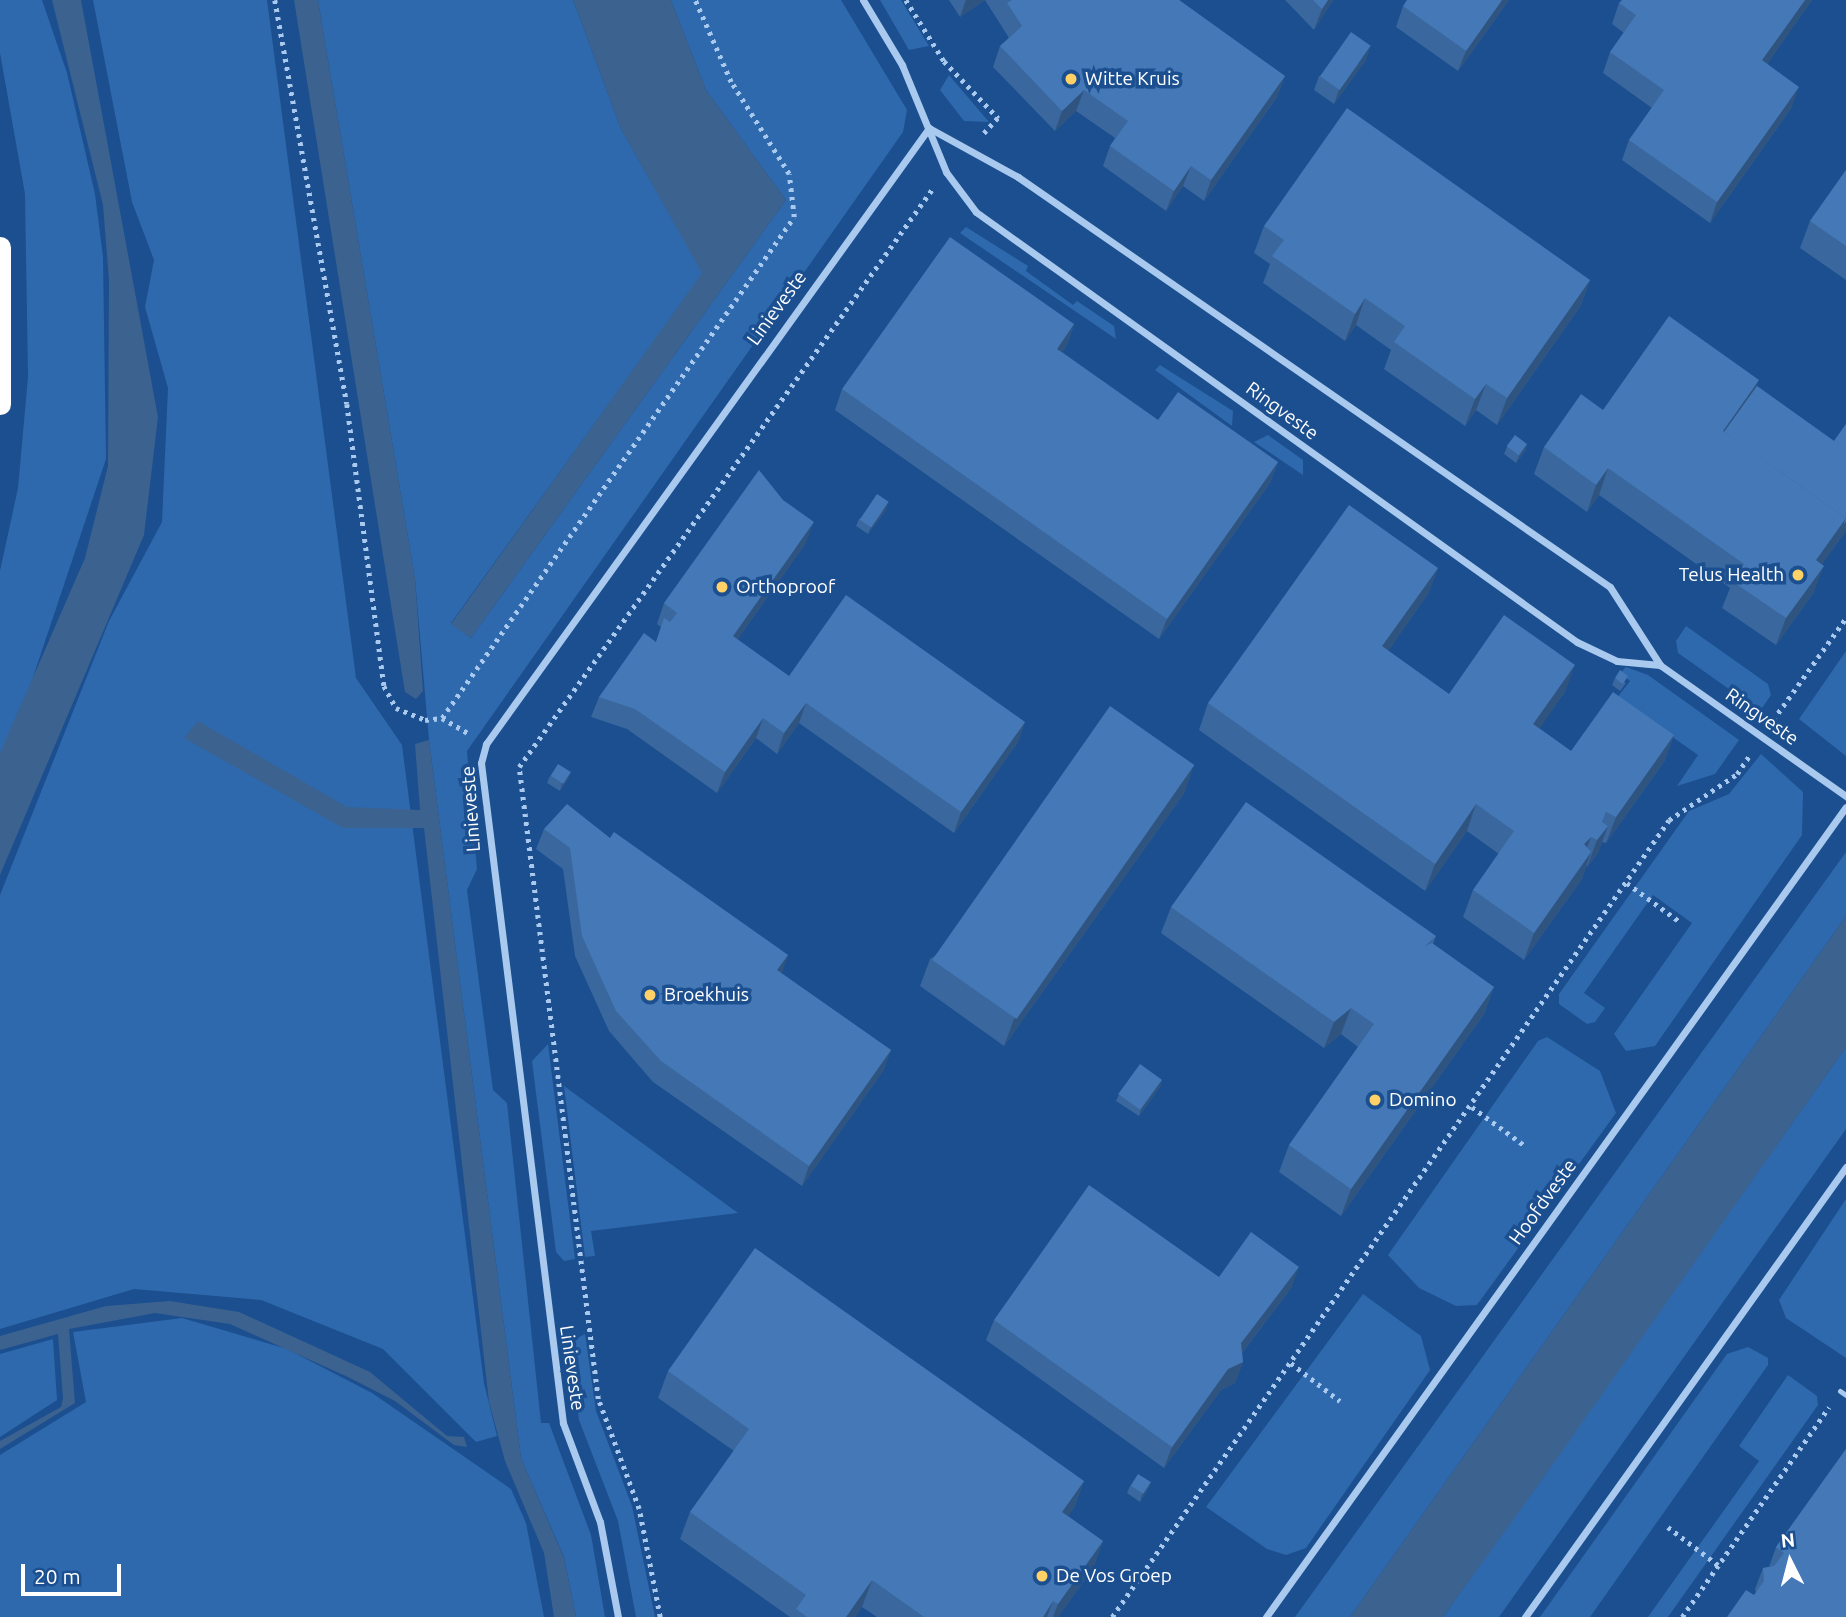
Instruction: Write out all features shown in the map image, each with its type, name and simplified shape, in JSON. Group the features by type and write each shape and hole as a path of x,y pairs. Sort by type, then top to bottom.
{"highway":[{"path":"0,247 0,404"}],"street":[{"name":"Ringveste","path":"863,0 929,128 946,172 976,212 1577,642 1617,661 1660,665"},
{"name":"Ringveste","path":"929,128 971,148 1610,587 1660,665 1846,796"},
{"name":"Linieveste","path":"618,1617 600,1522 564,1423 481,786 486,744 929,128"},
{"name":"Hoofdveste","path":"1266,1617 1846,807"},
{"path":"1525,1617 1846,1167"}],"path":[{"path":"275,0 347,404 384,686 388,700 409,717 442,718 486,744"},
{"path":"442,718 794,217 789,174 730,82 695,0"},
{"path":"906,0 944,61 998,118 971,148"},
{"path":"660,1617 639,1509 598,1399 519,767 946,172"},
{"path":"1112,1617 1472,1107 1669,820 1737,774 1846,618"},
{"path":"1627,883 1681,922"},
{"path":"1472,1107 1524,1144"},
{"path":"1291,1363 1340,1401"},
{"path":"1682,1617 1843,1393"},
{"path":"1668,1527 1718,1564"}],"shaded area":[{"path":"0,0 42,0 67,73 95,194 103,257 106,459 0,776 0,571 18,488 28,377 25,194 0,53"},
{"path":"52,0 81,0 158,417 144,535 0,875 0,753 85,558 108,466 109,280 103,205"},
{"path":"93,0 267,0 356,678 402,745 484,1383 497,1436 476,1442 383,1349 261,1300 134,1289 0,1329 0,895 109,621 162,522 168,388 145,307 154,260 132,202"},
{"path":"294,0 318,0 415,579 423,691 416,699 405,692"},
{"path":"318,0 573,0 621,129 703,273 451,623 471,638 786,200 706,90 671,0 841,0 907,110 903,132 467,751 477,869 467,890 493,1090 507,1103 541,1423 549,1423 591,1535 605,1617 576,1617 564,1557 521,1458 429,740 415,579"},
{"path":"573,0 671,0 706,90 786,200 471,638 451,624 702,273 621,129"},
{"path":"880,0 901,0 929,46 909,50"},
{"path":"949,75 989,122 964,121 940,90"},
{"path":"966,227 1028,266 1026,271 1073,305 1077,301 1114,326 1116,339 960,233"},
{"path":"1160,365 1233,411 1232,426 1155,370"},
{"path":"1268,435 1303,460 1303,475 1254,442"},
{"path":"1686,626 1768,684 1771,695 1760,711 1678,653 1676,641"},
{"path":"1846,651 1846,756 1799,719"},
{"path":"1626,667 1648,675 1739,740 1715,774 1677,786 1698,755 1617,698 1630,681 1620,673"},
{"path":"198,721 347,807 420,810 415,744 429,740 521,1458 564,1558 576,1617 554,1617 544,1553 505,1461 489,1402 424,828 343,828 184,738"},
{"path":"1761,754 1803,792 1802,835 1655,1046 1626,1051 1614,1034 1692,923 1653,895 1584,993 1605,1008 1595,1022 1587,1024 1559,1004 1559,994 1689,811 1729,794"},
{"path":"1846,852 1846,916 1350,1617 1295,1617"},
{"path":"1846,916 1846,1047 1539,1484 1443,1617 1350,1617"},
{"path":"1547,1037 1600,1071 1616,1113 1477,1305 1456,1306 1419,1288 1388,1255 1538,1041"},
{"path":"548,1044 575,1259 564,1261 556,1252 532,1061"},
{"path":"1846,1047 1846,1129 1499,1617 1443,1617"},
{"path":"564,1086 738,1213 591,1231 595,1256 585,1257"},
{"path":"1846,1199 1846,1358 1786,1318 1779,1300"},
{"path":"1363,1294 1421,1336 1430,1370 1306,1548 1286,1555 1267,1549 1206,1507"},
{"path":"170,1301 239,1312 370,1372 447,1436 464,1437 467,1447 454,1445 395,1401 230,1324 155,1313 69,1329 75,1403 0,1449 0,1441 61,1407 63,1398 58,1334 0,1350 0,1336 106,1306"},
{"path":"182,1318 287,1349 372,1393 511,1489 526,1523 544,1617 0,1617 0,1455 86,1402 73,1332"},
{"path":"585,1334 596,1411 632,1506 655,1617 636,1617 618,1521 579,1420 568,1343"},
{"path":"53,1339 57,1400 0,1437 0,1354"},
{"path":"1748,1347 1768,1358 1768,1365 1590,1617 1540,1617 1727,1354"},
{"path":"1788,1375 1817,1396 1818,1405 1668,1617 1648,1617 1759,1461 1739,1446"}],"building":[{"path":"1012,0 1179,0 1285,76 1211,180 1191,166 1174,191 1110,146 1128,121 1084,90 1062,111 1000,46 1022,26 1007,3"},
{"path":"1313,0 1328,0 1322,9"},
{"path":"1407,0 1502,0 1466,51 1403,6"},
{"path":"1622,0 1805,0 1762,60 1799,87 1717,202 1629,140 1664,90 1610,52 1636,15 1619,3"},
{"path":"1351,32 1371,46 1340,90 1320,76"},
{"path":"1347,108 1590,280 1507,398 1486,384 1475,399 1394,342 1405,326 1365,298 1355,314 1272,256 1284,240 1264,226"},
{"path":"1846,170 1846,246 1810,221"},
{"path":"950,237 1074,324 1057,349 1158,420 1178,392 1278,462 1167,619 842,389"},
{"path":"1669,316 1759,380 1723,431 1846,518 1816,560 1824,566 1786,618 1732,581 1744,564 1608,468 1596,485 1544,447 1581,394 1603,410"},
{"path":"1757,386 1834,441 1846,424 1846,518 1724,432"},
{"path":"1515,435 1527,444 1519,455 1507,446"},
{"path":"759,470 783,500 814,522 733,636 789,676 846,595 1025,722 961,812 806,703 784,733 763,718 725,772 635,709 599,697 644,633 656,642 664,618 670,622 677,613 664,603"},
{"path":"877,494 889,502 871,528 860,520"},
{"path":"1349,505 1438,568 1382,646 1449,694 1504,615 1575,665 1533,724 1571,751 1613,692 1674,735 1616,817 1606,812 1602,822 1608,826 1597,840 1591,837 1584,844 1591,852 1534,933 1473,890 1514,831 1476,804 1435,864 1208,703"},
{"path":"1620,670 1628,676 1623,684 1615,678"},
{"path":"1110,706 1194,765 1017,1019 932,960"},
{"path":"558,764 571,772 563,784 551,776"},
{"path":"1246,802 1436,936 1425,946 1432,943 1494,987 1351,1189 1289,1145 1374,1024 1351,1008 1334,1022 1171,907"},
{"path":"567,804 610,838 614,832 788,955 777,970 891,1050 809,1166 661,1061 616,1011 582,936 570,848 544,829"},
{"path":"1140,1064 1162,1080 1140,1110 1118,1094"},
{"path":"1089,1185 1219,1277 1251,1232 1299,1267 1241,1343 1243,1362 1228,1369 1172,1447 994,1320"},
{"path":"755,1248 1084,1481 1062,1512 1103,1541 1058,1604 1053,1601 1043,1617 924,1617 872,1580 846,1617 807,1617 796,1609 806,1595 690,1512 749,1429 668,1371"},
{"path":"1846,1449 1846,1617 1727,1617 1746,1590 1754,1595 1764,1581 1763,1568 1774,1566 1784,1553 1776,1547"},
{"path":"1138,1474 1151,1482 1143,1494 1131,1486"}],"place":[{"name":"Witte Kruis","path":"1071,79"},
{"name":"Telus Health","path":"1798,575"},
{"name":"Orthoproof","path":"722,587"},
{"name":"Broekhuis","path":"650,995"},
{"name":"Domino","path":"1375,1100"},
{"name":"De Vos Groep","path":"1042,1576"}]}
